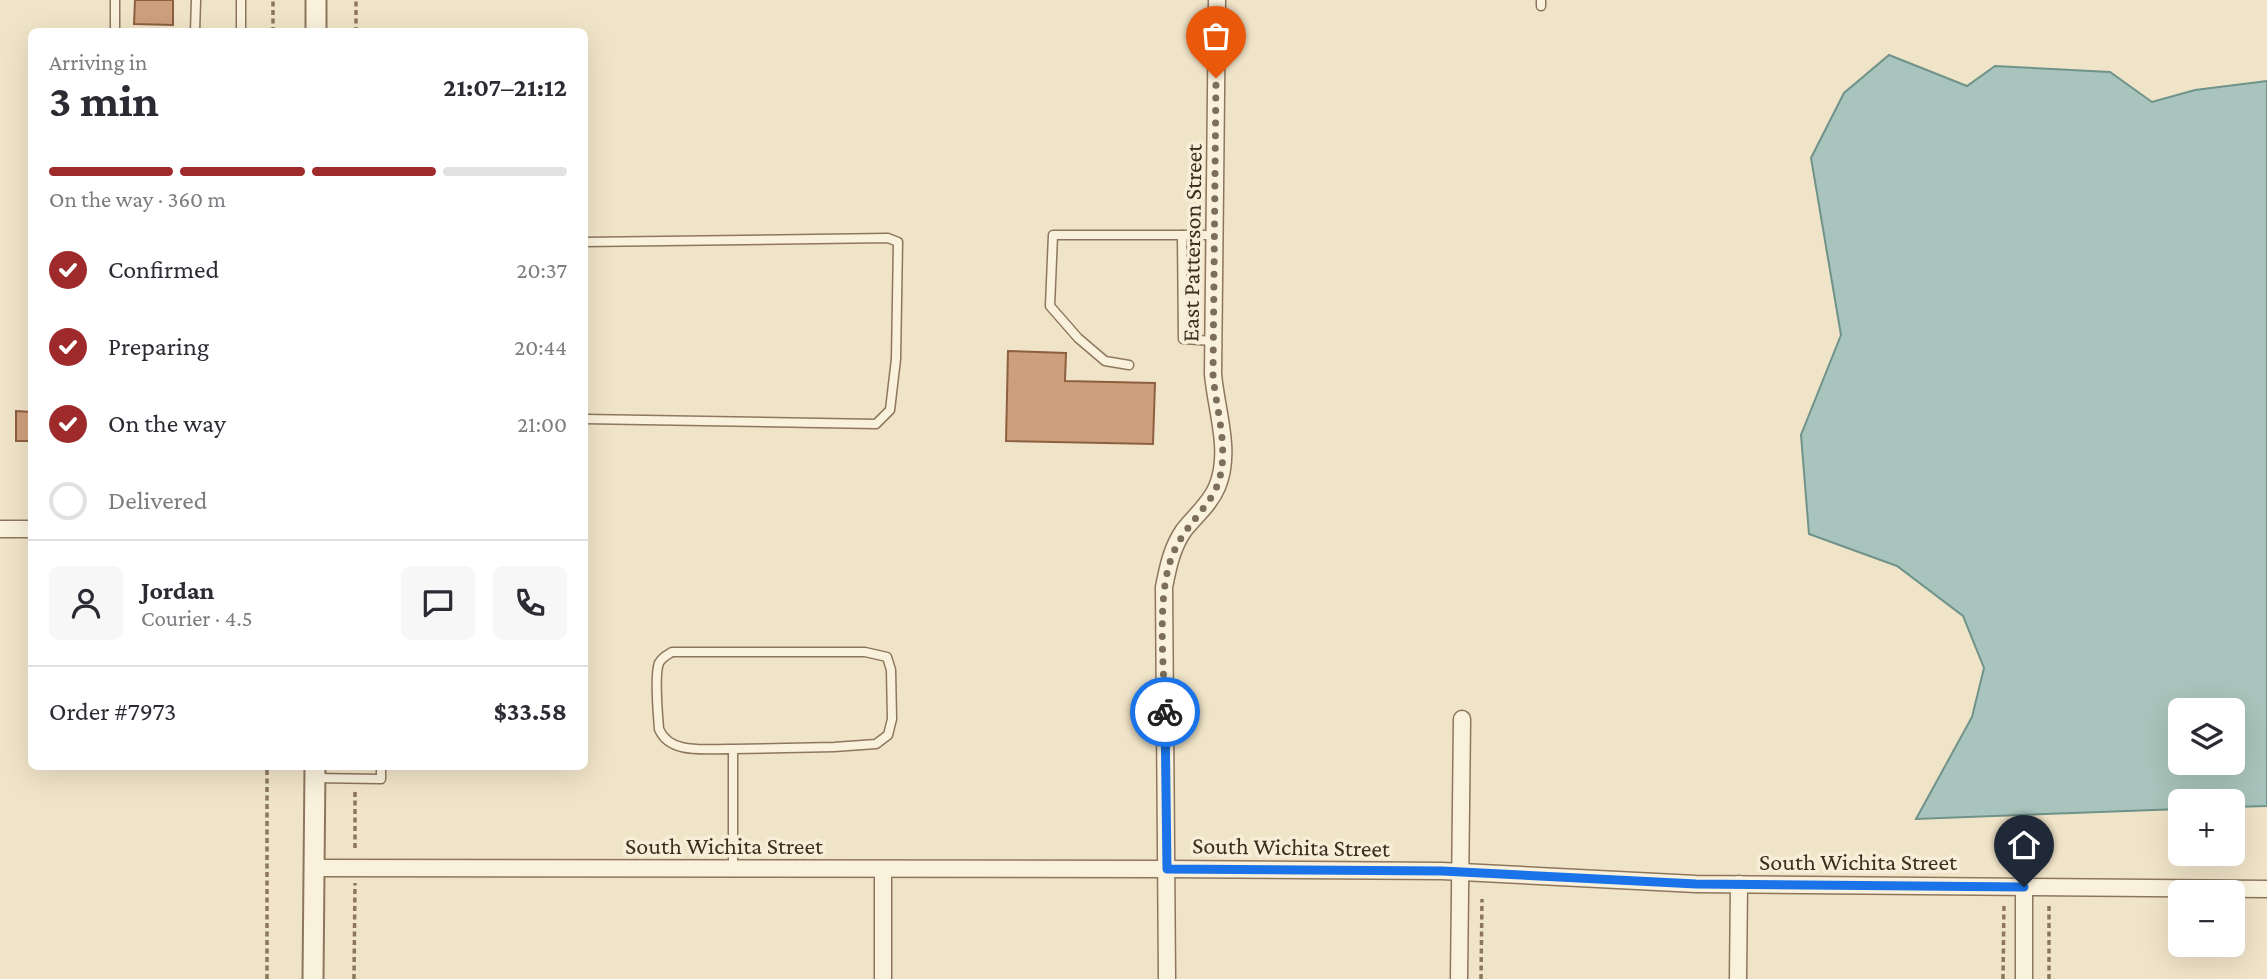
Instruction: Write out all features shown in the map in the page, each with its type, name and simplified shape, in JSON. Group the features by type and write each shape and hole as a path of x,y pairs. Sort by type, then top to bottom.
{"street":[{"path":"316,0 316,28"},
{"name":"East Patterson Street","path":"1167,869 1164,587 1177,543 1218,486 1223,443 1214,392 1213,341 1217,0"},
{"path":"0,529 28,529"},
{"path":"1460,979 1462,719"},
{"path":"313,979 315,772"},
{"name":"South Wichita Street","path":"314,868 1461,872 1738,884 2267,889"},
{"path":"1167,869 1167,979"},
{"path":"883,870 883,979"},
{"path":"1738,884 1738,979"},
{"path":"2024,887 2024,979"}],"lane":[{"path":"115,0 115,28"},
{"path":"195,28 196,0"},
{"path":"241,0 241,28"},
{"path":"1129,365 1105,361 1078,338 1050,306 1054,235 1215,235"},
{"path":"1182,235 1183,339 1213,341"},
{"path":"588,242 888,238 898,243 896,359 892,397 890,410 876,424 588,419"},
{"path":"672,652 865,652 887,657 891,670 892,719 888,735 876,744 733,749 686,748 676,746 662,736 659,729 657,673 659,662 665,656 672,652"},
{"path":"733,749 733,869"},
{"path":"315,772 381,779 381,770"}],"path":[{"path":"273,0 273,28"},
{"path":"356,0 356,28"},
{"path":"267,770 267,979"},
{"path":"1481,979 1482,900"},
{"path":"2003,979 2004,901"},
{"path":"2049,902 2049,979"}],"water":[{"path":"1889,55 1967,86 1995,66 2110,72 2152,102 2195,90 2267,81 2267,806 2245,807 2245,789 2168,789 2168,809 1916,819 1972,717 1984,668 1963,616 1897,566 1809,534 1801,435 1841,335 1811,158 1844,93"}],"building":[{"path":"135,0 173,0 173,25 134,24"},
{"path":"1008,351 1066,353 1065,381 1155,383 1153,444 1006,441"},
{"path":"16,411 28,412 28,441 16,441"}],"way so far":[{"path":"1165,712 1163,613 1164,587 1169,564 1184,530 1218,486 1221,471 1223,443 1213,374 1216,78"}],"route":[{"path":"1165,712 1167,869 1442,871 1696,884 2024,887"}]}
